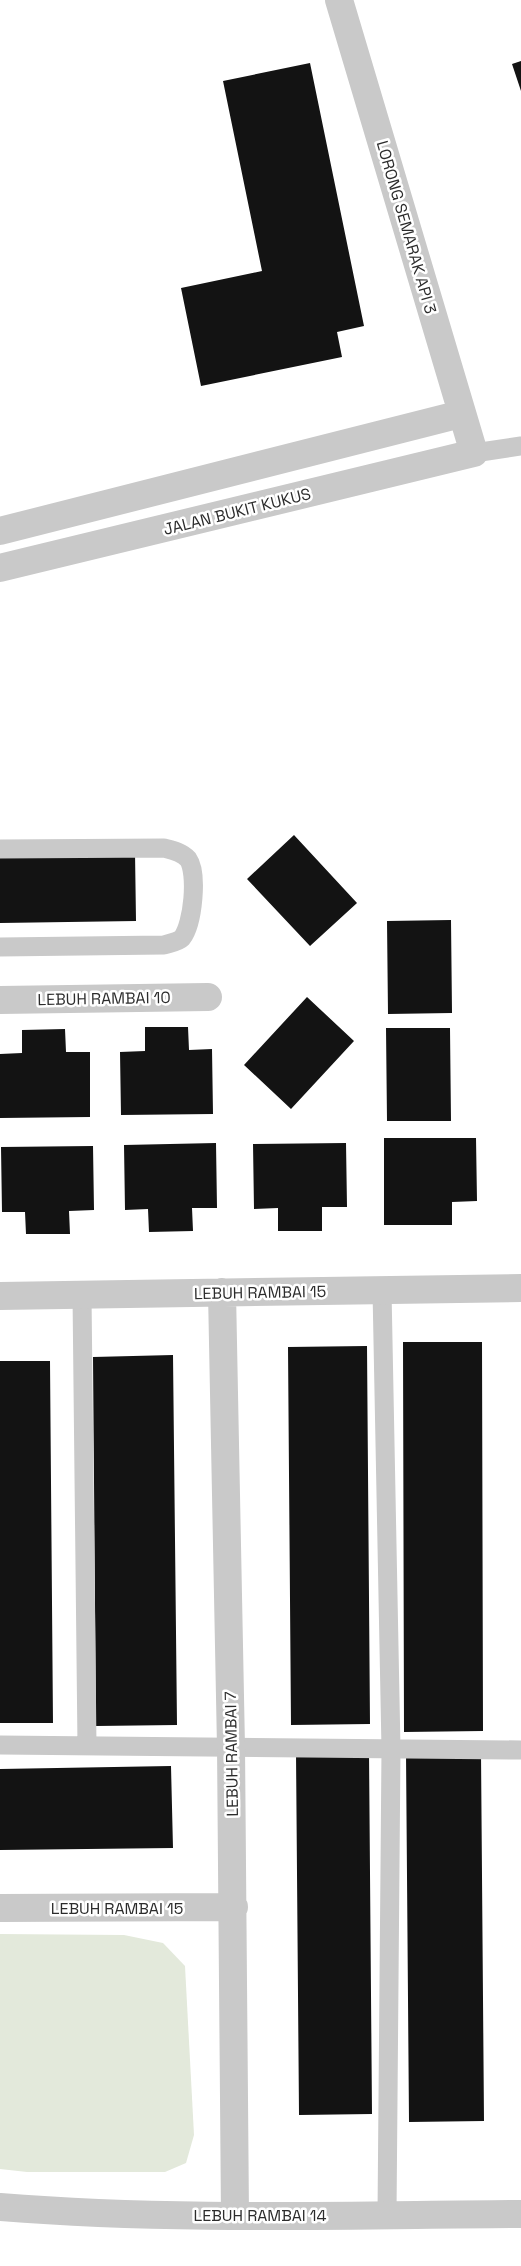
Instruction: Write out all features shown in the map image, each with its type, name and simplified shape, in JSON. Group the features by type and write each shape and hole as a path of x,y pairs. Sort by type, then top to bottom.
{"street":[{"name":"LORONG SEMARAK API 3","path":"340,0 474,453"},
{"path":"0,531 461,414"},
{"name":"JALAN BUKIT KUKUS","path":"0,568 474,453"},
{"name":"LEBUH RAMBAI 10","path":"0,1000 208,997"},
{"name":"LEBUH RAMBAI 15","path":"0,1296 521,1288"},
{"name":"LEBUH RAMBAI 7","path":"222,1292 232,1747 235,2216"},
{"name":"LEBUH RAMBAI 15","path":"0,1908 234,1907"},
{"name":"LEBUH RAMBAI 14","path":"0,2207 74,2213 235,2216 521,2214"}],"lane":[{"path":"474,453 521,446"},
{"path":"0,849 164,848 177,851 187,857 192,866 192,915 188,928 180,940 164,945 0,946"},
{"path":"382,1290 391,1749 387,2215"},
{"path":"82,1295 87,1746"},
{"path":"0,1745 521,1750"}],"shaded area":[{"path":"0,1934 124,1935 163,1943 185,1966 194,2135 186,2163 165,2172 27,2172 0,2169"}],"building":[{"path":"521,61 521,91 512,64"},
{"path":"310,63 364,326 337,332 342,357 201,386 181,288 262,271 223,81"},
{"path":"294,835 357,903 310,946 247,879"},
{"path":"135,852 136,921 0,923 0,853"},
{"path":"451,920 452,1013 388,1014 387,921"},
{"path":"307,997 354,1041 291,1109 244,1065"},
{"path":"145,1027 188,1027 189,1050 212,1049 213,1114 121,1115 120,1052 145,1051"},
{"path":"386,1028 450,1028 451,1121 387,1121"},
{"path":"65,1029 66,1052 90,1052 90,1117 0,1118 0,1054 22,1053 22,1030"},
{"path":"384,1138 476,1138 477,1201 452,1202 452,1225 384,1225"},
{"path":"216,1143 217,1208 192,1208 193,1231 149,1232 148,1209 125,1210 124,1145"},
{"path":"346,1143 347,1207 322,1207 322,1231 278,1231 278,1208 254,1209 253,1144"},
{"path":"93,1146 94,1210 69,1211 70,1234 26,1234 25,1212 2,1212 1,1147"},
{"path":"403,1342 482,1342 483,1731 404,1732"},
{"path":"367,1346 370,1724 291,1725 288,1347"},
{"path":"173,1355 177,1725 96,1726 93,1357"},
{"path":"0,1361 50,1361 53,1723 0,1723"},
{"path":"296,1752 369,1752 372,2114 299,2115"},
{"path":"406,1753 481,1753 484,2121 409,2122"},
{"path":"171,1766 173,1848 0,1850 0,1769"}]}
